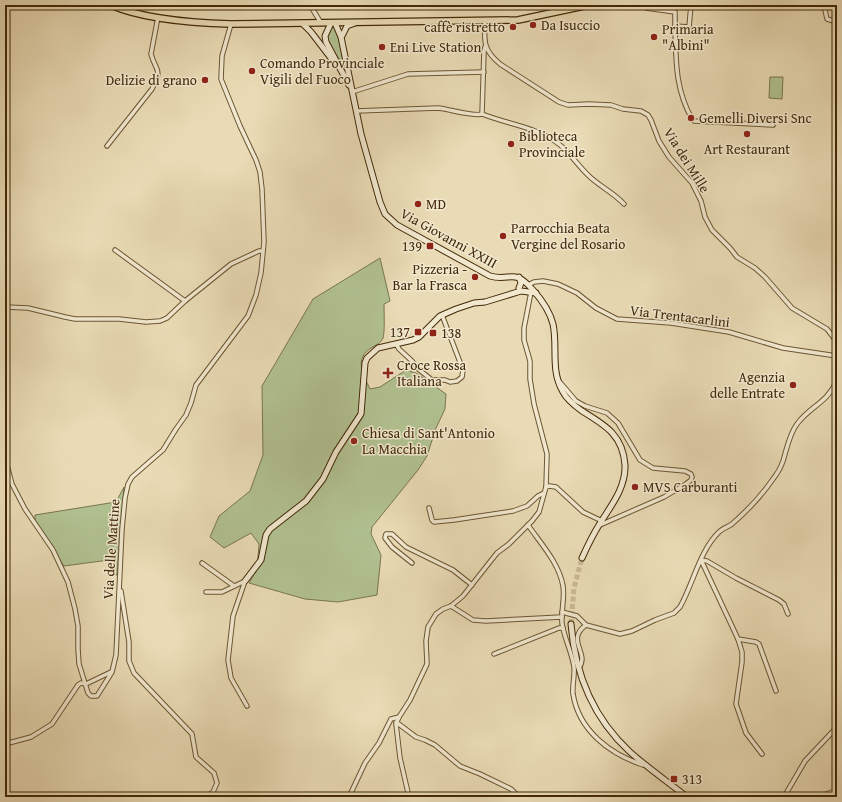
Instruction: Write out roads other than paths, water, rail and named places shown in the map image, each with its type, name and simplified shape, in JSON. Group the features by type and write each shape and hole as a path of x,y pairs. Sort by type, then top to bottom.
{"main road":[{"path":"111,5 133,12 158,17 202,23 230,24 518,20 589,5"},
{"path":"333,23 327,29 325,39 352,91"},
{"name":"Via Giovanni XXIII","path":"333,23 341,37 361,134 380,202 383,210 390,220 490,276 519,277"},
{"path":"341,37 347,26 355,23"},
{"path":"303,24 312,32 341,72"},
{"path":"519,277 528,285 546,308 552,322 554,332 555,366 557,377 564,394 570,402 606,426 613,433 622,452 625,466 622,488 600,523 582,558"},
{"path":"519,277 522,289"},
{"path":"245,581 261,560 266,534 270,529 306,501 316,490 361,414 364,386 364,367 367,358 378,348 419,338 442,315 461,307 474,303 485,302 512,293 528,285"},
{"path":"522,289 533,292"},
{"path":"572,624 575,654 579,668 585,688 598,712 617,738 630,752 687,797"}],"street":[{"path":"310,5 321,23"},
{"path":"644,5 646,8 675,12 677,70 681,95 687,110 694,121 773,126"},
{"path":"675,26 689,27 691,5"},
{"path":"824,5 828,19 837,22"},
{"path":"107,146 152,89 158,78 158,69 152,60 151,54 158,17"},
{"path":"482,114 485,47 484,21"},
{"name":"Via delle Mattine","path":"86,684 89,695 93,697 97,696 112,672 116,655 120,587 119,566 125,498 128,484 132,477 163,450 186,415 196,385 248,316 252,308 260,280 263,251 262,189 260,172 222,79 222,56 230,24"},
{"name":"Via dei Mille","path":"485,47 500,64 563,104 611,105 623,109 641,111 648,115 659,141 669,157 692,183 700,201 705,218 712,230 737,257 755,268 765,277 792,308 826,329 837,342"},
{"path":"352,91 408,74 484,72"},
{"path":"356,111 438,108 448,109 477,115 482,114 528,129 551,139 567,151 591,177 618,197 624,204"},
{"path":"115,250 185,301"},
{"path":"5,307 28,308 76,319 119,319 146,322 160,321 167,318 185,301 231,264 259,251 263,251"},
{"name":"Via Trentacarlini","path":"528,285 534,282 543,281 558,284 578,293 596,308 617,319 671,323 729,332 783,348 837,356"},
{"path":"409,797 400,758 396,722 410,700 427,664 426,641 428,627 436,614 451,606 463,596 497,553 510,544 539,512 546,487 547,454 534,404 530,380 530,361 524,340 524,328 533,292"},
{"path":"396,344 417,368 432,380 454,382 460,380 464,374 463,370 442,315"},
{"path":"546,487 556,487 584,512 600,523 664,497 686,484 692,477 691,474 686,471 653,468 640,460 618,422 608,414 585,406 576,401 557,377"},
{"path":"451,606 473,620 486,621 562,614 577,616 586,625 620,634 632,631 674,613 683,602 701,560 720,531 730,525 771,483 781,467 786,447 796,425 805,415 831,393 837,380"},
{"path":"5,458 12,484 25,509 52,550 68,582 78,626 79,664 86,684"},
{"path":"429,508 432,520 434,522 454,520 513,510 527,506 538,496 544,493"},
{"path":"528,525 558,570 563,586 563,628 574,667 574,697 580,715 586,726 596,737 616,754 649,767"},
{"path":"412,563 392,547 385,538 386,534 392,534 413,551 453,570 472,585"},
{"path":"701,560 707,561 779,600 784,604 788,614"},
{"path":"701,560 738,639 742,652 742,662 736,704 746,733 762,754"},
{"path":"202,563 234,586"},
{"path":"206,592 222,592 245,581"},
{"path":"245,581 233,616 228,660 231,678 247,706"},
{"path":"120,587 129,642 129,661 134,673 192,734 196,756 214,772 217,783 213,792 206,797"},
{"path":"579,668 582,665 582,659 577,637 579,630 586,625"},
{"path":"494,654 559,628 563,628"},
{"path":"738,639 756,642 759,644 776,691"},
{"path":"5,744 31,737 52,724 78,684 86,684 112,672"},
{"path":"349,797 365,763 379,743 391,719 399,717"},
{"path":"396,722 416,737 435,745 460,766 511,789 519,797"},
{"path":"784,797 805,761 837,727"},
{"path":"819,797 837,790"}],"tunnel":[{"path":"571,624 574,588 582,558"}],"railway":[{"path":"236,5 347,5"}],"place":[{"name":"Da Isuccio","path":"533,25"},
{"name":"caffè ristretto","path":"513,27"},
{"name":"Primaria \"Albini\"","path":"654,37"},
{"name":"Eni Live Station","path":"382,47"},
{"name":"Comando Provinciale Vigili del Fuoco","path":"252,71"},
{"name":"Delizie di grano","path":"205,80"},
{"name":"Gemelli Diversi Snc","path":"691,118"},
{"name":"Art Restaurant","path":"747,134"},
{"name":"Biblioteca Provinciale","path":"511,144"},
{"name":"MD","path":"418,204"},
{"name":"Parrocchia Beata Vergine del Rosario","path":"503,236"},
{"name":"139","path":"430,246"},
{"name":"Pizzeria - Bar la Frasca","path":"475,277"},
{"name":"137","path":"418,332"},
{"name":"138","path":"433,333"},
{"name":"Croce Rossa Italiana","path":"388,373"},
{"name":"Agenzia delle Entrate","path":"793,385"},
{"name":"Chiesa di Sant'Antonio La Macchia","path":"354,441"},
{"name":"MVS Carburanti","path":"635,487"},
{"name":"313","path":"674,779"}]}
